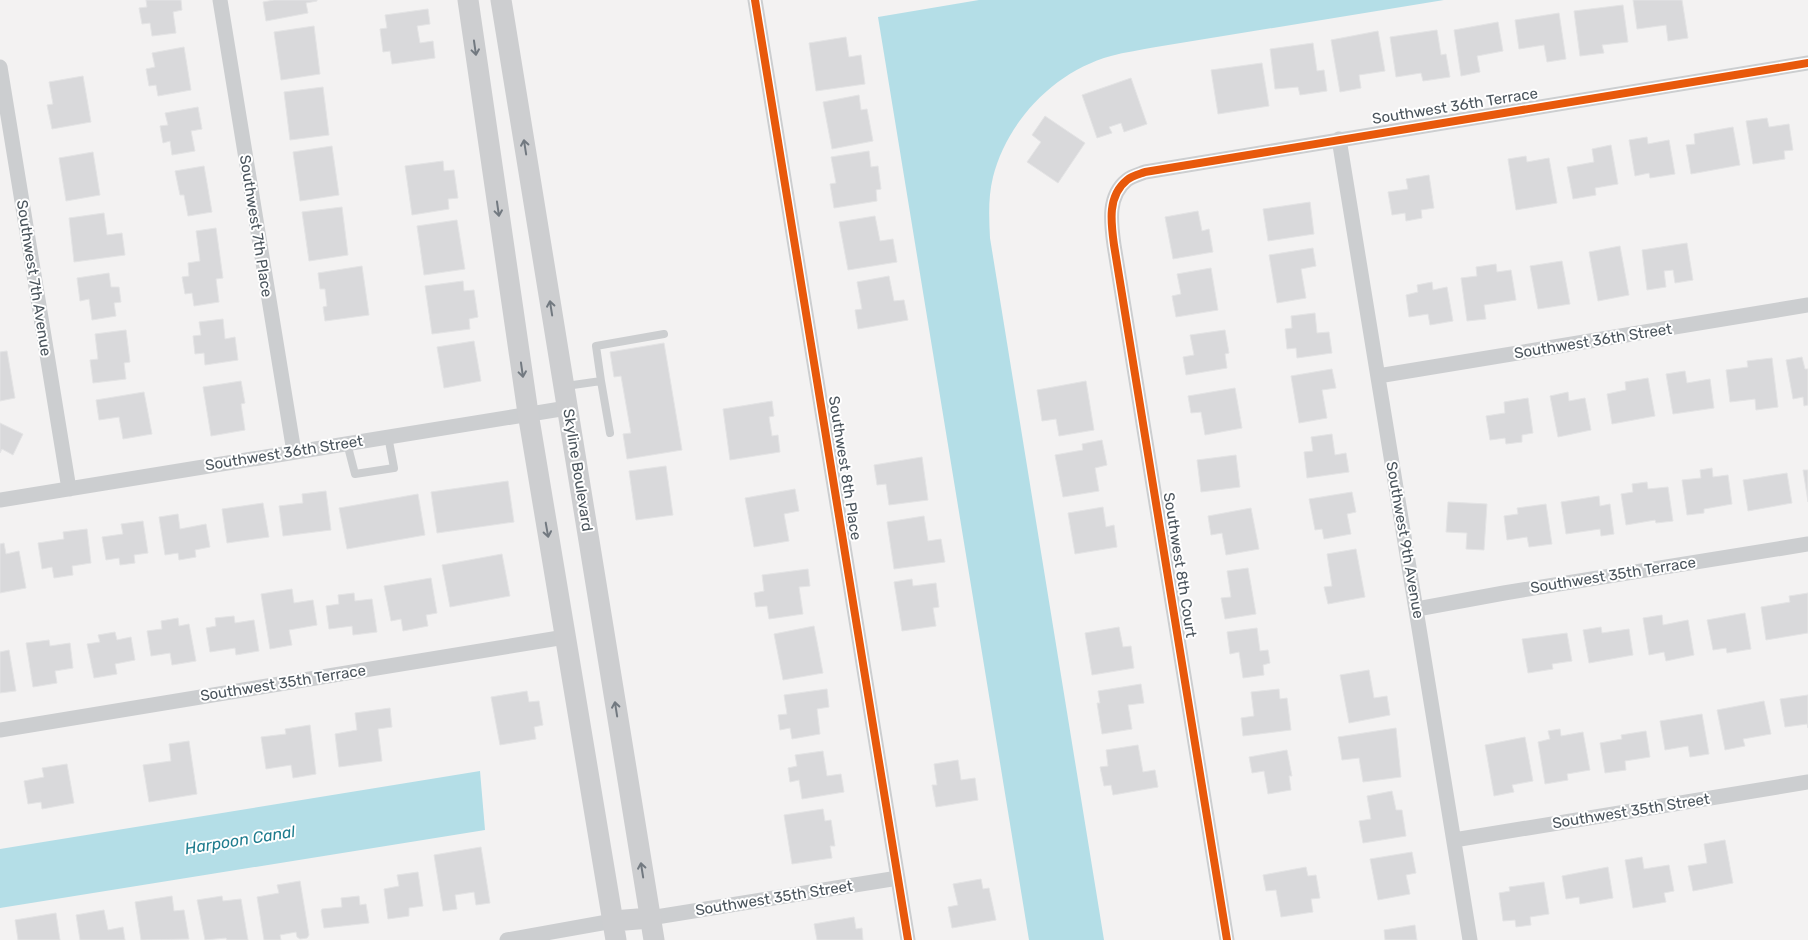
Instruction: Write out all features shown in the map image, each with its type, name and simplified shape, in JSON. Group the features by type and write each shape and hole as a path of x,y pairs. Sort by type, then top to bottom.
{"street":[{"name":"Southwest 7th Place","path":"220,0 294,452"},
{"path":"468,0 528,413 614,931"},
{"name":"Skyline Boulevard","path":"502,0 654,940"},
{"name":"Southwest 8th Place","path":"755,0 908,940"},
{"name":"Southwest 36th Terrace","path":"1115,194 1128,179 1145,172 1808,63"},
{"name":"Southwest 7th Avenue","path":"0,67 69,489"},
{"name":"Southwest 9th Avenue","path":"1339,139 1470,940"},
{"name":"Southwest 8th Court","path":"1115,194 1110,219 1227,940"},
{"name":"Southwest 36th Street","path":"1378,376 1808,305"},
{"name":"Southwest 36th Street","path":"0,500 567,408"},
{"name":"Southwest 35th Terrace","path":"1417,609 1504,593 1808,544"},
{"name":"Southwest 35th Terrace","path":"0,730 565,637"},
{"name":"Southwest 35th Street","path":"1454,840 1808,782"},
{"name":"Southwest 35th Street","path":"650,918 898,878"},
{"path":"507,940 614,931 650,918"}],"lane":[{"path":"610,433 596,346 664,334"},
{"path":"564,386 601,381"},
{"path":"347,443 354,474 394,468 388,436"}],"water":[{"path":"979,0 1444,0 1156,47 1116,55 1090,63 1071,73 1036,101 1009,137 1000,156 990,192 990,238 1104,940 1029,940 878,17"},
{"name":"Harpoon Canal","path":"480,771 485,830 0,908 0,849"}],"building":[{"path":"146,0 181,0 182,10 173,12 176,33 152,36 150,23 142,24 139,8 147,7"},
{"path":"274,0 317,1 306,3 308,13 266,21 263,2"},
{"path":"1633,0 1682,0 1688,38 1668,41 1666,25 1637,29"},
{"path":"1623,5 1628,42 1602,45 1604,53 1580,56 1574,11"},
{"path":"428,9 430,24 417,26 420,43 433,41 435,58 392,64 390,51 383,52 380,29 387,28 385,15"},
{"path":"1559,13 1566,59 1547,62 1544,45 1519,49 1515,20"},
{"path":"1498,22 1503,51 1477,56 1480,72 1461,76 1454,30"},
{"path":"314,26 320,74 281,80 274,32"},
{"path":"1437,30 1441,55 1446,54 1450,77 1423,81 1421,73 1396,77 1390,37"},
{"path":"1378,31 1385,71 1359,75 1361,88 1340,92 1331,40"},
{"path":"846,37 849,57 861,55 865,84 816,91 809,43"},
{"path":"1313,43 1317,71 1324,70 1327,91 1300,95 1298,87 1275,89 1270,49"},
{"path":"184,47 191,90 158,96 156,85 149,86 146,69 155,67 152,53"},
{"path":"1262,63 1269,106 1218,114 1211,70"},
{"path":"83,76 91,122 52,129 47,105 53,104 49,82"},
{"path":"1131,78 1147,124 1124,132 1121,123 1109,127 1112,133 1097,138 1082,95"},
{"path":"323,87 329,135 290,140 284,92"},
{"path":"859,95 861,110 867,109 873,141 832,149 823,102"},
{"path":"198,107 202,129 191,131 195,151 172,155 170,141 163,143 160,126 168,125 165,113"},
{"path":"1045,116 1085,143 1058,183 1027,162 1041,142 1032,135"},
{"path":"1767,118 1769,127 1789,124 1793,150 1784,151 1785,159 1753,164 1746,121"},
{"path":"1733,127 1740,165 1691,174 1686,145 1695,144 1694,134"},
{"path":"1647,137 1648,144 1669,140 1675,174 1650,178 1649,173 1635,176 1629,140"},
{"path":"1611,145 1618,184 1595,188 1596,195 1573,199 1567,167 1594,162 1592,149"},
{"path":"332,146 339,195 300,201 293,152"},
{"path":"869,151 871,167 878,166 881,189 876,190 877,201 834,208 830,184 836,183 831,157"},
{"path":"93,152 100,195 66,201 59,158"},
{"path":"1526,156 1527,162 1549,158 1557,203 1516,210 1508,159"},
{"path":"443,161 444,171 454,170 458,198 448,199 449,209 412,215 405,166"},
{"path":"204,166 212,212 188,216 184,195 180,195 175,171"},
{"path":"1429,175 1434,208 1421,210 1422,218 1406,221 1405,213 1392,215 1388,192 1408,189 1406,179"},
{"path":"1310,202 1314,234 1268,241 1263,209"},
{"path":"342,207 348,255 309,261 302,212"},
{"path":"1198,211 1202,231 1209,229 1213,252 1173,259 1165,217"},
{"path":"104,213 107,235 122,233 125,255 74,262 69,218"},
{"path":"875,216 880,241 893,239 897,262 848,270 839,222"},
{"path":"457,220 465,269 424,275 417,226"},
{"path":"216,228 223,278 216,279 219,302 194,306 192,293 185,294 182,277 189,276 188,263 200,261 196,231"},
{"path":"1687,243 1693,280 1675,283 1673,270 1664,271 1666,287 1647,290 1642,250"},
{"path":"1620,246 1629,295 1598,301 1589,252"},
{"path":"1313,248 1316,266 1301,269 1306,298 1277,303 1269,255"},
{"path":"1562,261 1570,304 1538,309 1530,266"},
{"path":"1496,264 1497,272 1511,270 1516,300 1484,305 1486,319 1467,321 1461,278 1477,276 1476,267"},
{"path":"362,266 369,315 325,321 323,307 327,306 325,289 320,289 318,273"},
{"path":"1211,268 1218,310 1176,317 1172,296 1181,294 1177,274"},
{"path":"109,273 111,287 119,287 121,302 114,303 116,316 92,320 89,299 80,301 77,278"},
{"path":"889,276 894,301 904,300 908,320 858,329 855,310 862,309 857,282"},
{"path":"463,281 464,291 474,290 478,317 469,319 470,329 432,334 425,286"},
{"path":"1432,282 1433,290 1447,287 1453,321 1430,325 1428,314 1409,317 1406,295 1418,292 1417,285"},
{"path":"1315,313 1317,333 1329,332 1332,353 1297,358 1296,348 1287,349 1285,329 1292,328 1291,316"},
{"path":"223,319 225,339 235,337 238,360 205,365 204,353 195,354 193,336 201,335 199,322"},
{"path":"126,330 130,362 124,363 126,379 93,383 90,360 98,359 95,334"},
{"path":"1225,330 1229,353 1225,354 1227,368 1186,375 1183,357 1194,355 1190,335"},
{"path":"474,341 481,381 444,388 437,347"},
{"path":"664,343 682,450 627,459 623,434 631,433 621,376 614,377 610,352"},
{"path":"7,351 15,398 0,401 0,352"},
{"path":"1802,357 1805,369 1808,369 1808,405 1804,406 1803,397 1793,399 1786,360"},
{"path":"1772,358 1778,407 1756,410 1755,399 1730,402 1726,370 1748,367 1747,361"},
{"path":"1332,369 1336,388 1322,390 1327,418 1299,423 1291,376"},
{"path":"1685,371 1687,383 1710,379 1714,408 1673,414 1666,374"},
{"path":"1648,378 1655,416 1612,424 1607,394 1626,390 1625,382"},
{"path":"241,381 245,403 241,404 245,430 211,436 203,387"},
{"path":"1086,381 1094,430 1059,436 1056,419 1042,421 1037,390"},
{"path":"1235,388 1242,428 1205,435 1201,412 1191,413 1188,396"},
{"path":"144,392 152,434 123,439 119,417 99,420 96,400"},
{"path":"1568,392 1569,401 1585,398 1591,430 1558,437 1550,396"},
{"path":"1528,398 1533,433 1522,435 1522,442 1506,444 1505,438 1490,440 1486,416 1505,413 1504,402"},
{"path":"772,401 774,416 769,417 772,436 778,435 780,452 730,460 723,409"},
{"path":"0,423 23,434 13,455 2,449 0,453"},
{"path":"1332,434 1335,455 1346,453 1349,472 1307,478 1304,452 1313,451 1311,437"},
{"path":"1102,440 1107,465 1095,468 1099,491 1063,497 1055,455 1083,450 1082,444"},
{"path":"1236,455 1240,487 1201,492 1197,460"},
{"path":"922,457 928,500 889,505 886,484 877,485 874,465"},
{"path":"666,466 673,515 636,520 629,471"},
{"path":"1712,468 1713,477 1728,475 1732,504 1704,509 1704,513 1687,515 1682,480 1701,478 1700,470"},
{"path":"1803,470 1808,470 1808,502"},
{"path":"1787,473 1792,503 1748,511 1743,480"},
{"path":"508,481 514,522 437,533 431,492"},
{"path":"1647,482 1648,489 1668,487 1673,521 1656,523 1655,520 1626,525 1621,494 1633,492 1632,484"},
{"path":"795,489 799,511 784,514 789,541 754,547 745,498"},
{"path":"326,491 331,530 283,536 279,506 303,503 302,494"},
{"path":"1352,492 1356,512 1347,514 1351,534 1324,539 1322,529 1315,530 1309,499"},
{"path":"418,494 425,535 347,549 339,508"},
{"path":"1599,496 1600,506 1610,504 1614,534 1601,536 1600,529 1566,534 1561,502"},
{"path":"1448,502 1487,504 1484,550 1466,549 1467,533 1446,532"},
{"path":"263,503 269,537 227,543 222,509"},
{"path":"1546,504 1552,544 1529,547 1527,537 1507,540 1504,516 1518,514 1517,508"},
{"path":"1103,507 1106,527 1114,525 1117,547 1075,554 1068,513"},
{"path":"1251,508 1259,549 1226,555 1222,533 1211,535 1208,516"},
{"path":"178,514 180,529 206,524 210,547 195,550 196,557 179,560 178,553 165,555 159,517"},
{"path":"924,516 928,541 941,539 945,562 894,569 887,522"},
{"path":"143,521 148,553 134,555 135,563 120,565 119,558 106,560 102,537 123,534 121,524"},
{"path":"87,529 91,563 72,566 73,575 54,578 52,567 42,569 38,543 64,539 63,532"},
{"path":"4,543 6,554 19,551 26,588 0,593 0,544"},
{"path":"1356,549 1365,597 1328,604 1324,587 1332,586 1327,554"},
{"path":"502,554 510,596 450,607 442,565"},
{"path":"1248,568 1256,614 1225,619 1221,598 1231,597 1227,571"},
{"path":"808,569 810,586 799,587 803,614 769,619 767,606 756,607 754,593 764,591 762,575"},
{"path":"431,578 437,613 426,615 428,626 403,631 401,619 391,621 384,586"},
{"path":"912,579 913,586 936,583 939,607 933,608 936,626 902,631 894,582"},
{"path":"292,589 294,603 313,600 317,625 289,630 292,645 270,649 261,594"},
{"path":"354,593 355,601 372,599 377,632 353,635 352,626 329,629 326,606 339,604 338,595"},
{"path":"1808,593 1808,633 1766,640 1761,607 1790,602 1789,596"},
{"path":"1745,613 1751,649 1727,653 1726,648 1713,650 1707,620"},
{"path":"1662,615 1663,625 1688,620 1694,655 1666,661 1664,652 1649,655 1643,618"},
{"path":"234,616 235,623 254,620 259,651 236,655 235,648 210,652 206,628 216,626 215,618"},
{"path":"178,618 179,626 189,624 196,661 172,665 170,653 151,656 147,631 162,629 161,621"},
{"path":"814,626 823,673 783,680 774,634"},
{"path":"1119,627 1123,647 1131,646 1134,668 1092,675 1085,633"},
{"path":"1601,627 1602,633 1629,629 1633,655 1589,663 1583,630"},
{"path":"1257,628 1260,651 1268,650 1270,663 1263,665 1264,675 1243,678 1239,652 1230,654 1227,632"},
{"path":"115,632 117,640 131,637 135,660 115,664 117,674 94,678 87,644 100,642 98,635"},
{"path":"1567,633 1572,661 1552,664 1553,669 1528,673 1522,639"},
{"path":"49,640 50,646 70,643 73,668 55,671 57,683 33,687 26,643"},
{"path":"9,650 16,691 0,693 0,652"},
{"path":"1369,670 1374,698 1387,696 1390,715 1349,723 1340,675"},
{"path":"1141,684 1144,703 1128,705 1132,729 1102,734 1097,703 1100,703 1098,691"},
{"path":"827,689 829,707 817,709 820,734 792,739 790,728 780,730 778,715 787,714 784,695"},
{"path":"1279,689 1280,699 1287,698 1291,730 1243,736 1241,718 1254,716 1251,692"},
{"path":"527,691 529,702 539,701 543,725 534,727 536,739 500,745 491,697"},
{"path":"1808,695 1808,728 1807,724 1785,727 1780,699"},
{"path":"1764,701 1771,734 1743,739 1745,746 1725,750 1717,710"},
{"path":"390,708 392,727 378,729 382,761 339,767 335,734 357,730 355,713"},
{"path":"1702,714 1709,754 1690,757 1688,746 1665,750 1660,721"},
{"path":"310,725 316,774 293,778 291,765 266,769 261,737 286,734 285,729"},
{"path":"1396,728 1401,777 1363,782 1359,758 1342,760 1338,737"},
{"path":"1560,729 1561,736 1583,732 1590,770 1567,774 1568,780 1545,784 1538,742 1550,739 1548,731"},
{"path":"1646,731 1650,757 1625,761 1626,770 1605,773 1600,743 1622,739 1621,735"},
{"path":"1525,737 1533,781 1512,785 1514,792 1494,796 1485,745"},
{"path":"189,741 197,794 149,802 143,765 171,761 169,744"},
{"path":"1138,745 1143,772 1155,770 1158,787 1113,795 1111,785 1104,786 1100,767 1108,766 1106,750"},
{"path":"1287,750 1292,776 1289,776 1291,790 1268,794 1264,771 1252,773 1249,757"},
{"path":"823,751 827,776 841,774 844,792 802,799 799,780 790,782 788,768 797,766 795,755"},
{"path":"958,760 961,780 975,778 978,800 936,807 932,785 937,785 934,764"},
{"path":"67,764 74,803 42,809 41,802 28,804 24,781 44,777 42,768"},
{"path":"1392,791 1396,810 1402,810 1406,836 1363,843 1359,821 1371,819 1367,796"},
{"path":"823,809 825,821 831,820 835,846 830,846 832,858 792,864 784,815"},
{"path":"1725,840 1733,883 1693,891 1688,866 1707,863 1704,844"},
{"path":"481,847 490,903 476,905 474,892 455,895 457,909 443,911 434,855"},
{"path":"1412,852 1416,873 1406,875 1410,894 1378,900 1370,859"},
{"path":"1642,857 1644,869 1669,865 1674,891 1664,893 1666,902 1633,908 1625,860"},
{"path":"1306,867 1308,876 1316,875 1320,898 1311,899 1313,912 1281,917 1276,890 1266,891 1263,875"},
{"path":"1608,867 1613,898 1580,904 1579,897 1566,899 1562,876"},
{"path":"418,872 423,906 409,908 409,916 388,919 384,889 399,886 397,875"},
{"path":"981,879 983,889 989,888 996,920 952,928 948,907 958,905 953,884"},
{"path":"300,881 309,935 307,938 300,939 297,937 296,932 280,935 281,940 264,940 257,897 279,893 277,885"},
{"path":"1544,882 1549,914 1530,917 1531,925 1516,927 1515,920 1503,921 1499,893 1510,891 1509,887"},
{"path":"172,896 174,911 184,910 189,939 141,940 135,902"},
{"path":"222,896 223,901 241,899 248,940 227,940 226,938 205,940 197,900"},
{"path":"359,896 360,905 366,904 369,923 324,928 322,909 342,907 341,898"},
{"path":"104,910 108,930 123,927 125,940 80,940 76,915"},
{"path":"56,913 60,940 18,940 15,920"},
{"path":"854,917 856,929 862,928 863,940 817,940 814,924"},
{"path":"1415,925 1417,940 1385,940 1384,930"}],"cycle path":[{"path":"755,0 908,940"},
{"path":"1227,940 1114,245 1112,210 1113,202 1121,186 1134,176 1145,172 1808,63"}]}
